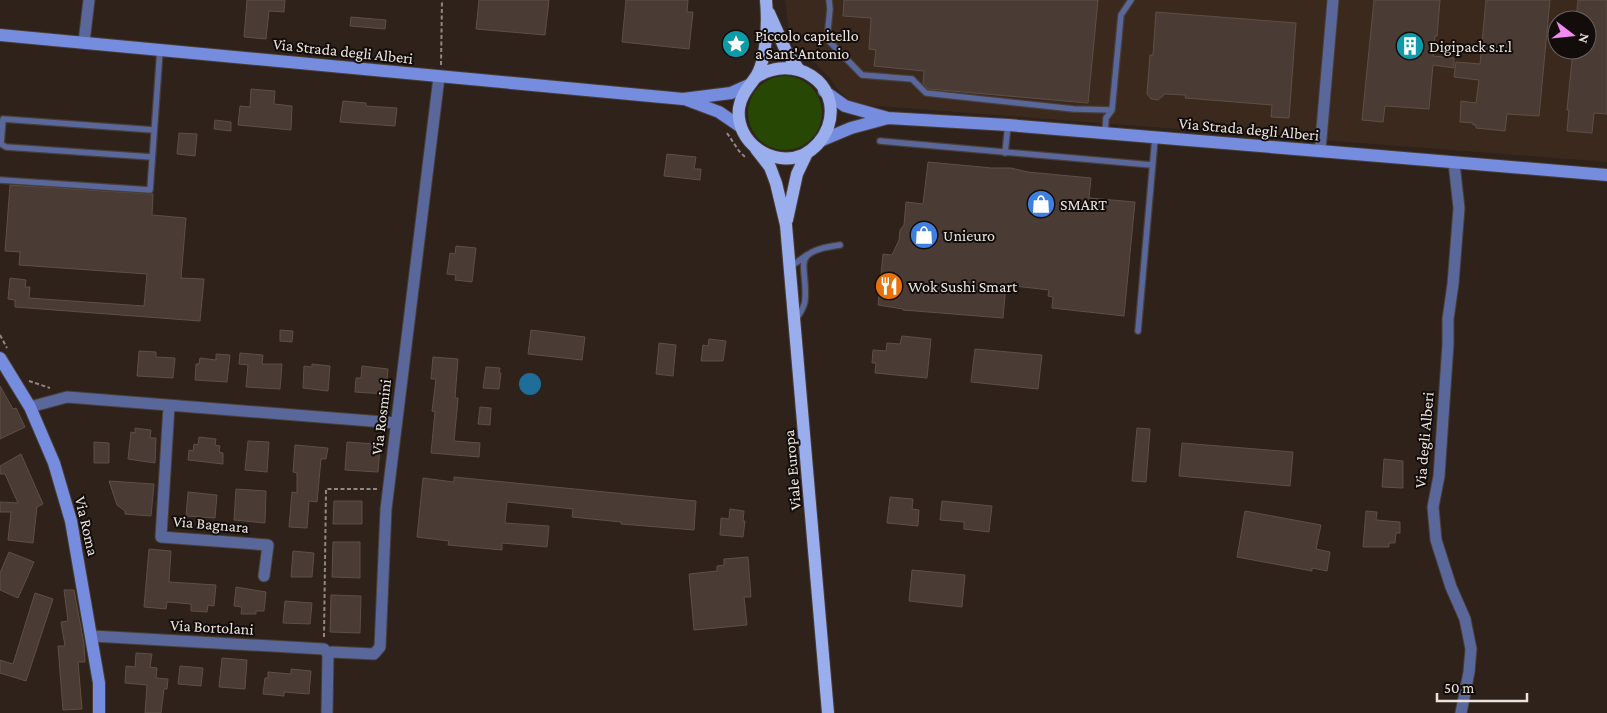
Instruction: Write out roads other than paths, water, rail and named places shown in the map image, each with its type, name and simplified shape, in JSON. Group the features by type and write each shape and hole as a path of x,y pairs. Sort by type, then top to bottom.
{"main road":[{"path":"767,4 783,45 799,70"},
{"path":"741,127 739,109 744,92 762,64 766,37 767,4"},
{"name":"Via Strada degli Alberi","path":"0,36 84,42 682,99 731,93 752,81"},
{"path":"752,81 763,73 780,68 799,70 813,77 824,91"},
{"name":"Via Strada degli Alberi","path":"824,91 845,106 888,118 1008,125 1607,175"},
{"name":"Viale Europa","path":"786,225 796,174 807,153 825,134 830,117 830,108 824,91"},
{"name":"Via Strada degli Alberi","path":"682,99 720,112 741,127"},
{"name":"Via Strada degli Alberi","path":"820,141 851,128 888,118"},
{"name":"Viale Europa","path":"741,127 750,142 770,167 776,183 786,225 828,713"},
{"path":"756,149 772,157 781,158 790,158 807,153"},
{"name":"Via Roma","path":"5,356 54,463 71,521 92,636 99,683 100,713"}],"street":[{"path":"84,42 89,0"},
{"path":"1320,152 1332,0"},
{"name":"Via Rosmini","path":"326,652 374,654 380,647 388,489 439,77"},
{"name":"Via degli Alberi","path":"1454,163 1459,208 1454,284 1448,319 1439,476 1433,507 1436,540 1451,587 1465,618 1471,649 1469,672 1461,713"},
{"path":"30,407 67,397 396,423"},
{"name":"Via Bagnara","path":"169,406 161,536 268,545 264,576"},
{"name":"Via Bortolani","path":"92,636 326,652"},
{"path":"326,652 327,713"}],"lane":[{"path":"829,0 830,9 826,39 862,75 912,80 926,93 1074,109 1112,110"},
{"path":"1105,133 1106,118 1112,110 1121,15 1131,0"},
{"path":"0,180 150,190 160,50"},
{"path":"152,157 6,147 2,144 3,119 154,130"},
{"path":"1006,153 1008,125"},
{"path":"1138,332 1155,138"},
{"path":"880,140 1152,165"},
{"path":"790,267 820,245 830,242 840,245 813,251 806,258 803,264 806,302 795,322"}],"water":[{"path":"526,373 534,373 541,380 541,388 534,395 526,395 519,388 519,380"}],"place":[{"name":"Piccolo capitello a Sant'Antonio","path":"736,44"},
{"name":"Digipack s.r.l","path":"1410,46"},
{"name":"SMART","path":"1041,204"},
{"name":"Unieuro","path":"924,235"},
{"name":"Wok Sushi Smart","path":"889,286"}]}
